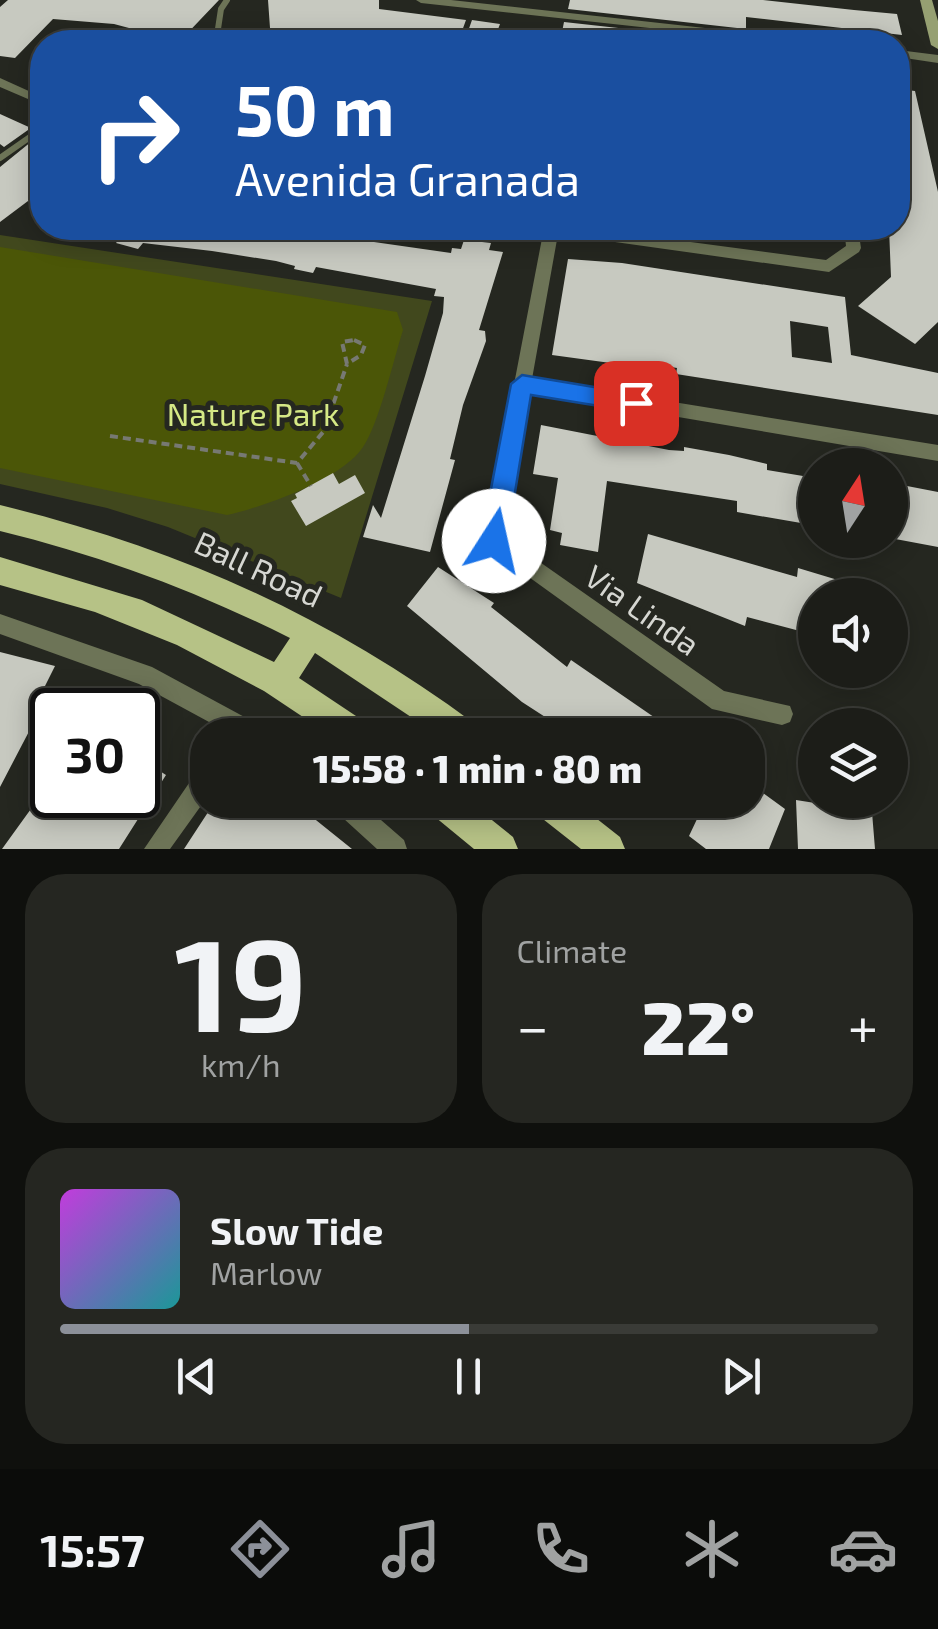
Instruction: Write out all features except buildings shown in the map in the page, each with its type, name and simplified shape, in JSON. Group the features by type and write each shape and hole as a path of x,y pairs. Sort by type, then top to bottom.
{"main road":[{"path":"926,0 938,45"},
{"name":"Ball Road","path":"0,518 112,545 164,564 312,633 439,718"},
{"path":"0,571 146,614 278,683 331,718"},
{"path":"278,683 312,633"},
{"path":"464,818 501,849"},
{"path":"569,818 608,849"}],"street":[{"path":"420,0 694,30"},
{"path":"910,56 938,59"},
{"path":"0,82 30,96"},
{"name":"Via Linda","path":"549,240 494,541 720,701 782,714"},
{"path":"639,240 829,266 854,248 853,240"},
{"path":"522,384 938,453"},
{"path":"0,624 144,675 219,718"},
{"path":"156,849 190,801"},
{"path":"360,818 395,849"}],"lane":[{"path":"218,30 221,9 227,0"},
{"path":"0,158 30,137"}],"path":[{"path":"297,463 324,431 347,364 342,342 354,340 365,345 361,355 347,364"},
{"path":"110,436 297,463"},
{"path":"297,463 311,486"}],"green space":[{"name":"Nature Park","path":"0,235 432,301 341,598 168,527 107,508 0,484"}],"shaded area":[{"name":"Nature Park","path":"0,247 397,312 403,330 369,437 353,459 320,480 261,506 227,515 0,468"}],"route":[{"path":"494,541 522,384 636,403"}]}
